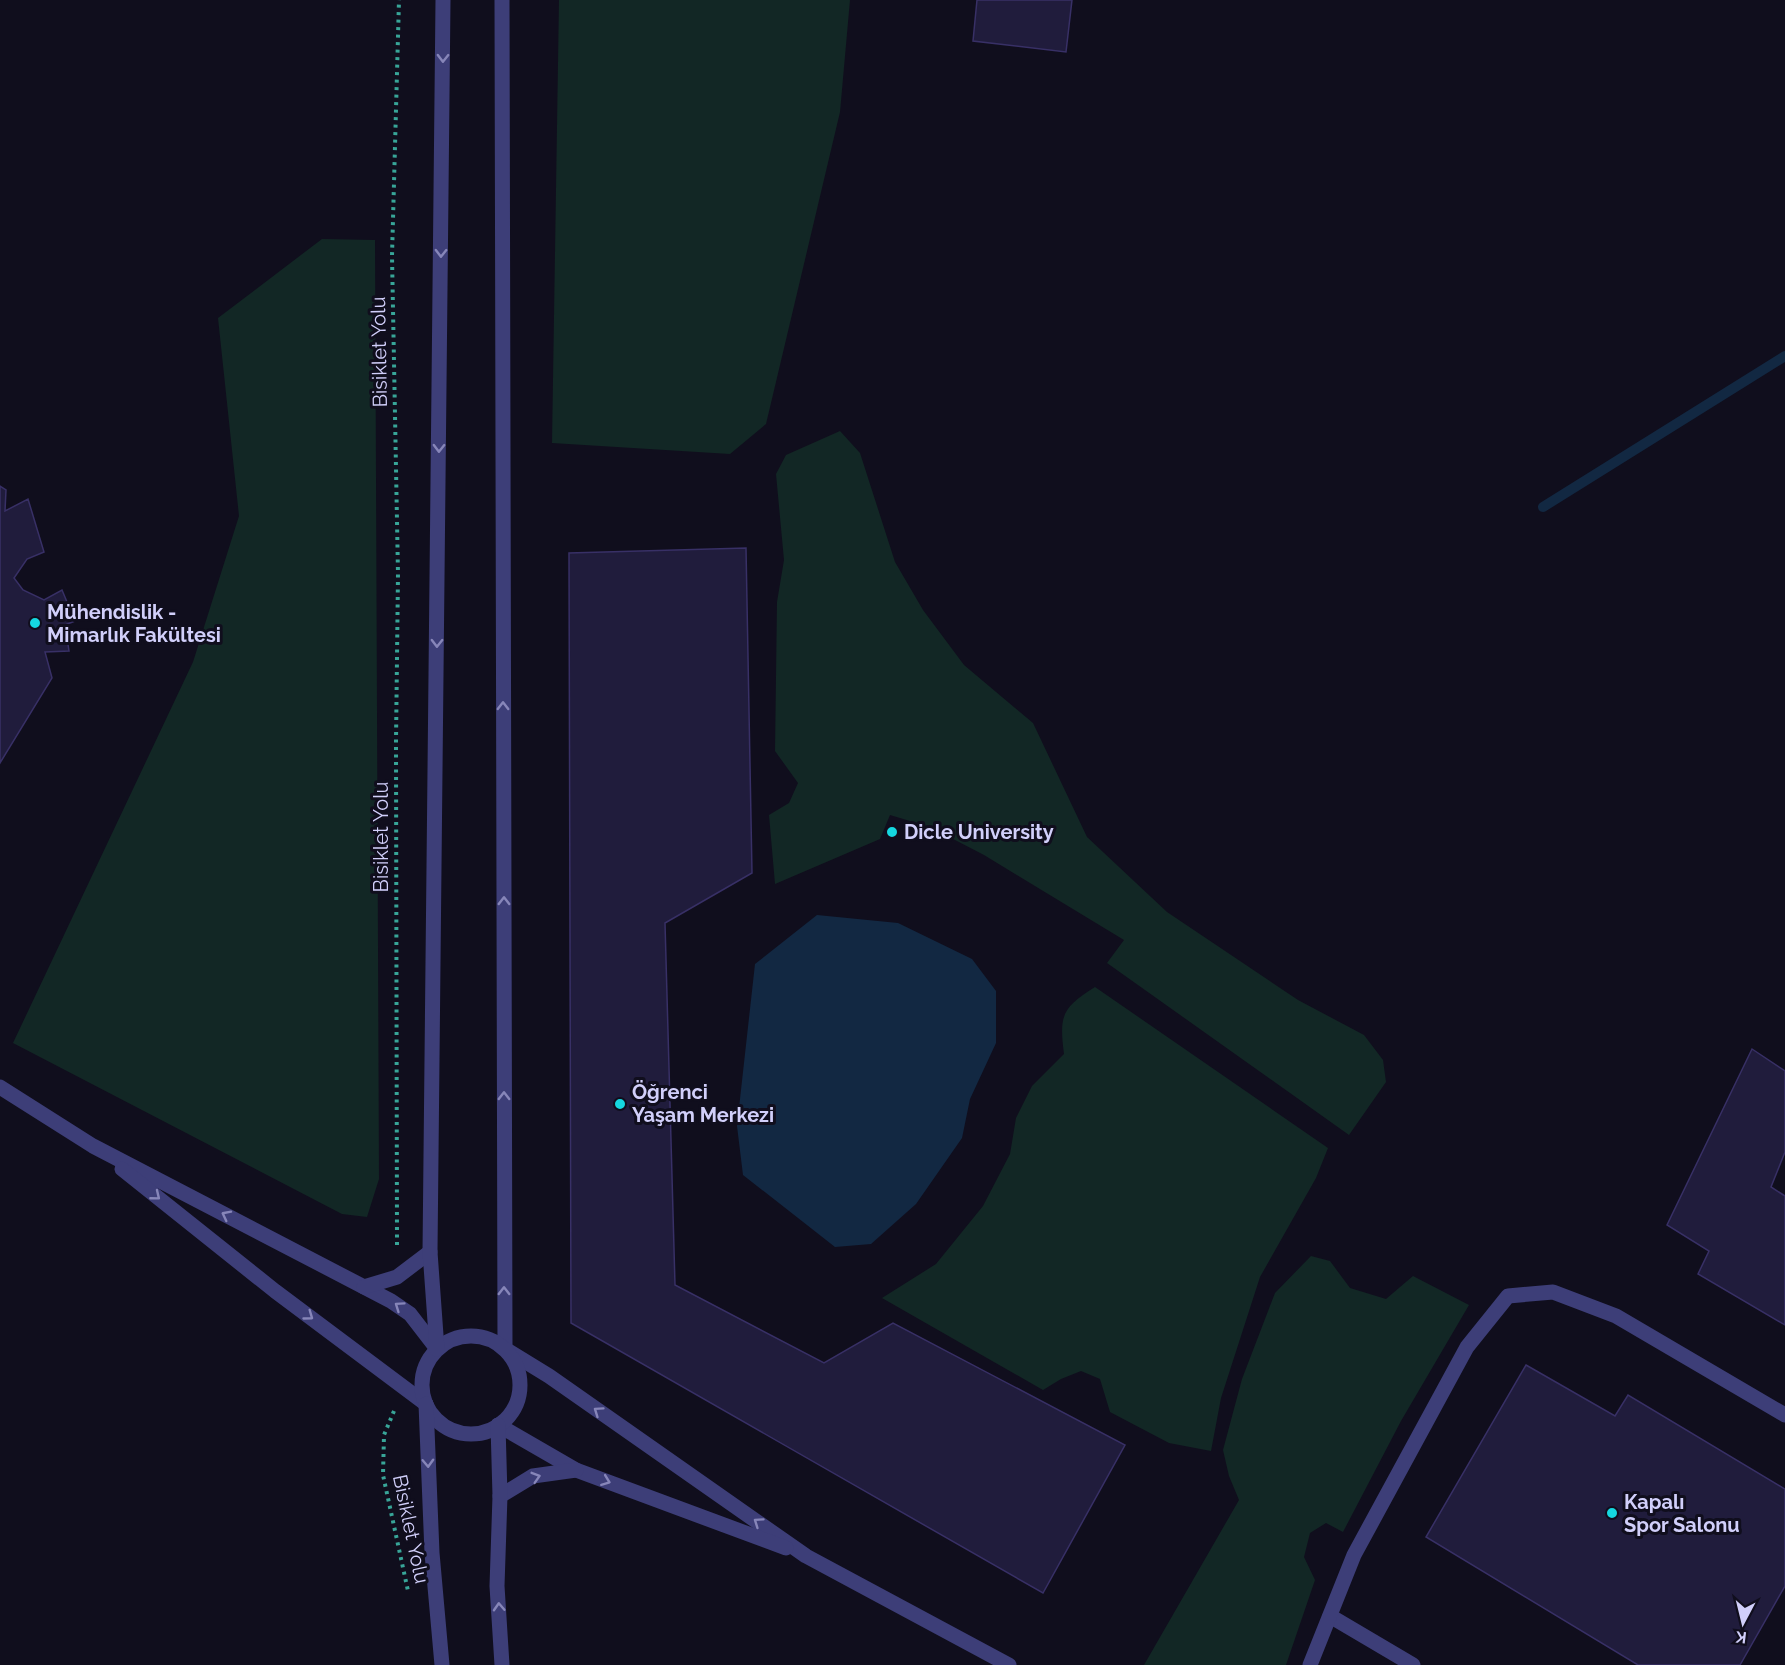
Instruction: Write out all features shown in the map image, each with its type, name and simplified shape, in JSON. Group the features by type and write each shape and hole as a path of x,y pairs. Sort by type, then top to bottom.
{"street":[{"path":"437,1349 430,1252 443,0"},
{"path":"93,1146 275,1291 426,1404 433,1416 444,1425 471,1434 486,1432 509,1416 520,1388 519,1374 513,1360 504,1349 502,0"},
{"path":"0,1087 93,1146 391,1301 410,1314 437,1349"},
{"path":"364,1287 397,1277 430,1252"},
{"path":"1311,1665 1354,1555 1467,1347 1509,1296 1553,1292 1616,1316 1785,1415"},
{"path":"442,1665 432,1553 423,1375 428,1361 437,1349 447,1342 471,1336 494,1342 549,1376 806,1556 1009,1665"},
{"path":"498,1425 576,1470 806,1556"},
{"path":"498,1425 500,1496 498,1586 502,1665"},
{"path":"500,1496 533,1476 576,1470"},
{"path":"1330,1616 1413,1665"}],"path":[{"name":"Bisiklet Yolu","path":"397,1277 398,574 392,256 399,0"},
{"name":"Bisiklet Yolu","path":"403,1386 384,1435 383,1475 410,1598"}],"green space":[{"path":"559,0 850,0 840,112 766,424 730,454 552,443"},
{"path":"322,239 375,240 379,1179 367,1217 342,1214 13,1043 193,662 239,516 218,318"},
{"path":"840,431 860,453 895,562 923,610 964,665 1033,723 1087,837 1167,912 1298,1000 1364,1035 1383,1060 1386,1082 1349,1135 1107,963 1124,940 984,855 930,827 890,815 880,839 775,884 769,815 789,803 798,783 775,751 777,602 784,560 776,474 786,455"},
{"path":"1095,987 1328,1148 1316,1178 1260,1277 1221,1398 1211,1451 1169,1443 1110,1412 1100,1379 1081,1371 1043,1390 882,1298 936,1264 983,1206 1010,1154 1016,1118 1032,1086 1064,1054 1062,1030 1065,1014 1069,1007"},
{"path":"1311,1256 1330,1261 1350,1288 1386,1299 1413,1276 1469,1305 1401,1421 1343,1532 1326,1523 1310,1533 1304,1557 1315,1580 1286,1665 1144,1665 1239,1500 1229,1476 1223,1450 1242,1379 1275,1293"}],"water":[{"path":"817,915 898,923 972,959 996,991 996,1043 970,1099 962,1138 916,1204 871,1244 835,1247 743,1175 737,1126 755,964"}],"building":[{"path":"977,0 1072,0 1066,52 973,41"},
{"name":"Mühendislik - Mimarlık Fakültesi","path":"0,486 6,490 5,511 28,499 44,552 27,559 14,578 23,590 44,600 62,590 75,621 65,625 69,651 45,652 52,678 0,763"},
{"name":"Öğrenci Yaşam Merkezi","path":"746,548 752,873 665,923 675,1285 824,1363 893,1323 1125,1445 1043,1593 571,1323 569,553"},
{"path":"1752,1049 1785,1071 1785,1152 1771,1187 1785,1196 1785,1325 1698,1274 1709,1251 1667,1225"},
{"name":"Kapalı Spor Salonu","path":"1526,1365 1615,1416 1628,1395 1785,1489 1785,1586 1740,1665 1638,1665 1426,1537"}],"waterway":[{"path":"1543,507 1785,356"}],"place":[{"name":"Mühendislik - Mimarlık Fakültesi","path":"35,623"},
{"name":"Dicle University","path":"892,832"},
{"name":"Öğrenci Yaşam Merkezi","path":"620,1104"},
{"name":"Kapalı Spor Salonu","path":"1612,1513"}]}
